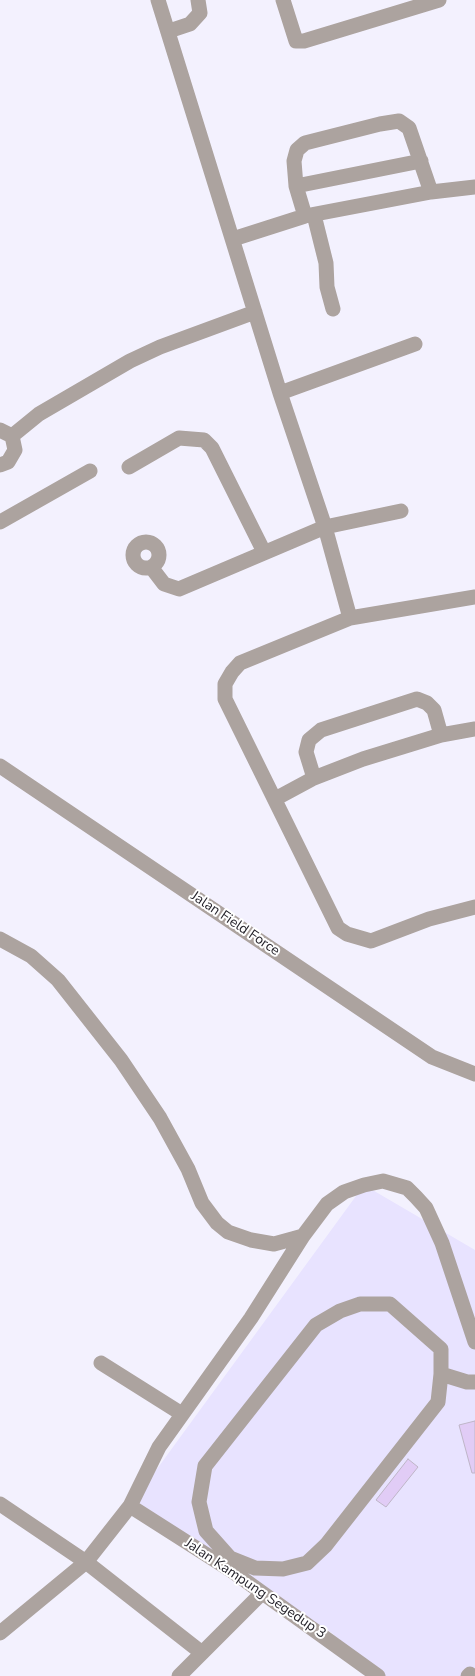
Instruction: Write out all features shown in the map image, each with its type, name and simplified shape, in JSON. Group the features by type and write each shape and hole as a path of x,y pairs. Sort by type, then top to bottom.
{"street":[{"path":"158,0 280,393 325,528 350,618"},
{"path":"169,31 190,24 200,13 198,0"},
{"path":"283,0 296,41 304,41 439,0"},
{"path":"333,309 327,287 326,263 309,215 296,186 294,161 296,150 305,143 399,121 409,128 431,192"},
{"path":"296,186 421,161"},
{"path":"233,240 309,215 431,192 475,187"},
{"path":"0,465 8,462 15,450 6,433 130,361 160,347 255,312"},
{"path":"280,393 415,344"},
{"path":"129,467 179,438 204,440 212,448 264,552"},
{"path":"0,522 90,471"},
{"path":"151,567 164,584 179,589 325,528 400,511"},
{"path":"475,597 350,618 240,663 225,684 226,699 338,928 347,934 371,941 429,919 475,907"},
{"path":"314,778 306,752 309,740 321,730 417,699 427,703 434,710 441,735"},
{"path":"275,799 314,778 363,759 441,735 475,729"},
{"name":"Jalan Field Force","path":"0,766 432,1057 475,1074"},
{"path":"0,939 31,956 58,980 121,1060 160,1118 188,1169 202,1203 217,1223 228,1232 251,1240 274,1244 304,1236"},
{"path":"0,1633 86,1562 130,1506 159,1447 251,1318 327,1204 344,1192 364,1184 383,1181 407,1188 426,1208 442,1243 475,1342"},
{"path":"360,1304 390,1304 440,1350 441,1374 438,1402 326,1545 307,1563 283,1569 256,1568 230,1558 206,1531 199,1502 204,1466 316,1325 340,1311 360,1304"},
{"path":"101,1363 182,1414"},
{"path":"441,1374 467,1382 475,1382"},
{"path":"0,1504 86,1562 202,1654"},
{"name":"Jalan Kampung Segedup 3","path":"130,1506 232,1570 262,1593 305,1621 377,1676"},
{"path":"179,1676 262,1593"}],"shaded area":[{"path":"364,1185 475,1250 475,1676 369,1676 332,1633 130,1506"}],"building":[{"path":"475,1421 475,1473 472,1473 459,1425"},
{"path":"408,1459 418,1467 386,1507 376,1500"}]}
